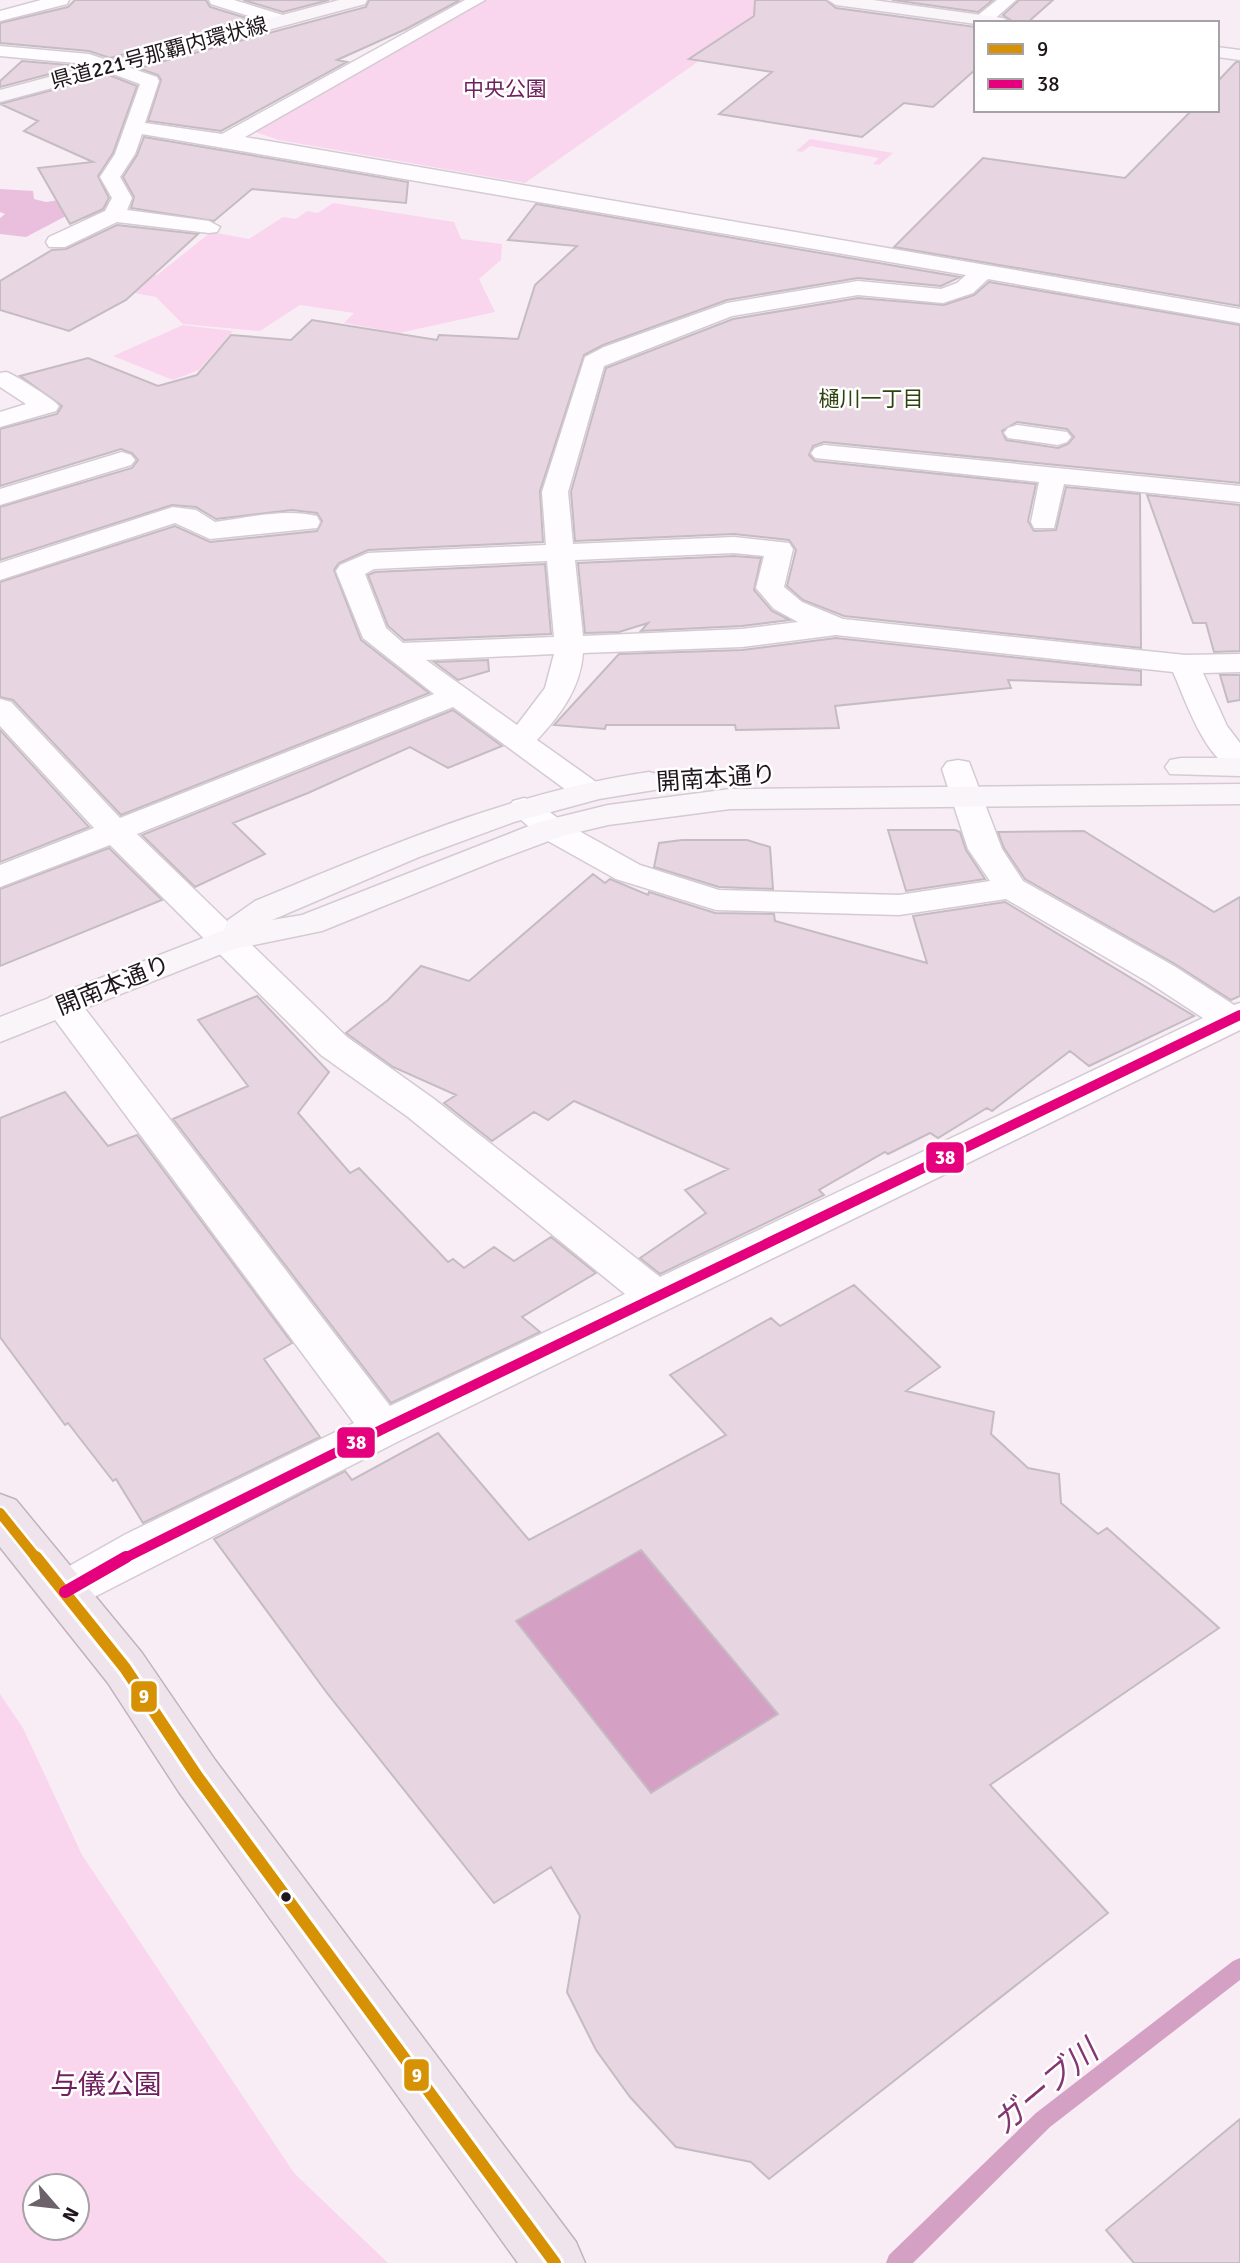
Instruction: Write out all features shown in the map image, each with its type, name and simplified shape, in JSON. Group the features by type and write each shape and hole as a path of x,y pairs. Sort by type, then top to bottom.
{"highway":[{"path":"0,1513 125,1668 197,1776 555,2263"}],"main road":[{"name":"県道221号那覇内環状線","path":"0,96 359,0"},
{"path":"836,0 886,3 990,21"},
{"path":"1219,52 1240,55"},
{"name":"開南本通り","path":"0,1030 225,940 310,923 551,829 608,815 730,799 1240,765"},
{"name":"開南本通り","path":"225,940 267,908 524,808 588,791 726,775 1240,794"}],"street":[{"path":"0,16 61,0"},
{"path":"217,0 280,20"},
{"path":"226,140 477,0"},
{"path":"983,20 1008,0"},
{"path":"0,51 89,58 150,81 135,127 110,177 122,198 114,215"},
{"path":"135,127 226,140 1240,316"},
{"path":"57,242 114,215 209,227"},
{"path":"518,742 549,710 563,689 569,646 555,492 593,362 612,352 727,310 858,288 943,296 965,288 983,271"},
{"path":"0,420 47,406 14,388 6,379"},
{"path":"1017,433 1058,437"},
{"path":"824,453 1240,495"},
{"path":"0,497 122,460"},
{"path":"1044,522 1053,475"},
{"path":"0,572 173,515 187,516 210,531 307,522"},
{"path":"588,791 396,652 373,632 350,570 368,561 734,545 779,549 770,588 780,602 801,614 839,627"},
{"path":"396,652 742,638 839,627 1185,664 1240,663"},
{"path":"1185,664 1212,728 1240,765"},
{"path":"0,877 457,695"},
{"path":"0,708 115,831 334,1046 432,1117 657,1297"},
{"path":"962,782 985,849 1011,888 1235,1017"},
{"path":"524,808 551,829 628,872 716,900 899,905 1011,888"},
{"path":"63,1005 383,1429"},
{"path":"65,1592 153,1542 1235,1017"}],"green space":[{"name":"中央公園","path":"484,0 775,0 773,9 525,183 279,140 255,132"},
{"path":"810,139 893,153 879,165 873,164 879,158 810,146 802,152 796,151"},
{"path":"333,203 454,222 461,239 502,244 501,260 479,279 495,312 399,333 344,323 354,313 300,305 260,331 183,324 156,297 118,290 88,260 157,275 211,232 249,239 283,217 296,219 307,211 318,213"},
{"path":"183,325 233,331 199,370 173,380 113,356"},
{"name":"与儀公園","path":"0,1694 23,1728 82,1855 294,2173 388,2263 0,2263"}],"shaded area":[{"path":"0,189 33,191 34,199 46,202 106,193 108,208 91,219 66,216 26,237 0,234 0,218 5,214 0,212"},
{"path":"641,1550 778,1714 651,1793 516,1621"}],"building":[{"path":"75,0 206,0 210,7 253,20 110,58 89,51 0,43 0,23 68,7"},
{"path":"243,0 329,0 283,12"},
{"path":"369,0 460,0 406,29 337,60 347,62 221,131 148,121 161,80 158,75 138,68 366,7"},
{"path":"755,0 826,0 836,8 974,27 974,71 933,107 904,103 862,137 719,114 772,72 689,59 754,16"},
{"path":"892,0 993,0 978,12"},
{"path":"1019,0 1053,0 1029,21 1012,21 1003,15"},
{"path":"22,61 80,66 0,87 0,81"},
{"path":"1236,62 1240,62 1240,306 894,247 983,158 1125,178 1190,112 1219,112 1219,80"},
{"path":"109,75 137,86 113,153 98,176 109,198 103,209 70,224 38,168 93,162 24,131 38,121 0,104"},
{"path":"144,137 408,182 406,203 252,189 214,221 131,208 134,197 123,177 137,155"},
{"path":"536,204 960,277 941,286 858,278 727,300 603,345 584,355 540,491 543,542 368,550 339,563 334,570 361,640 429,693 121,815 13,700 0,697 0,582 175,526 210,542 317,531 322,521 317,513 292,510 216,519 196,507 172,505 0,560 0,507 132,468 138,460 132,453 121,449 0,486 0,429 57,414 62,406 20,376 88,358 158,386 197,375 231,335 291,340 312,320 437,340 439,335 518,339 535,285 577,246 508,240"},
{"path":"117,225 198,234 126,300 69,331 0,310 0,281 52,250 66,249"},
{"path":"989,282 1240,325 1240,483 824,442 813,446 809,455 815,461 1036,484 1028,521 1034,531 1056,530 1066,487 1140,494 1141,648 844,616 803,600 787,586 796,550 789,540 734,534 575,541 571,492 606,368 733,319 858,298 944,305 974,295","holes":["1017,422 1067,429 1074,437 1068,444 1058,448 1006,440 1002,431"]},
{"path":"1147,495 1240,505 1240,651 1214,652 1206,623 1193,623"},
{"path":"734,556 761,558 754,590 772,611 790,620 742,626 641,631 648,623 619,632 585,633 578,563"},
{"path":"545,564 551,634 404,640 388,626 368,575 375,572"},
{"path":"836,638 1141,671 1141,685 1008,680 1011,688 835,706 839,728 736,730 735,725 606,725 605,729 554,725 619,654 742,650"},
{"path":"488,660 489,671 458,680 434,662"},
{"path":"1220,675 1240,675 1240,700 1228,702"},
{"path":"453,710 502,746 448,768 410,747 233,823 265,854 195,887 142,835"},
{"path":"0,730 89,827 0,862"},
{"path":"888,830 960,832 966,850 985,879 906,891"},
{"path":"1084,831 1214,912 1240,897 1240,996 1231,1000 1175,964 1025,879 1004,848 998,832"},
{"path":"682,840 747,840 770,847 773,889 719,887 654,867 659,843"},
{"path":"109,848 162,900 0,966 0,889"},
{"path":"593,874 605,883 610,879 648,895 649,892 715,913 774,914 775,921 927,963 913,916 1005,902 1194,1016 1089,1066 1070,1051 992,1111 987,1108 938,1138 930,1133 888,1154 885,1152 819,1190 824,1195 660,1274 640,1258 706,1213 685,1190 728,1169 574,1101 548,1120 534,1112 492,1141 444,1103 456,1095 393,1067 346,1033 388,1000 421,966 469,981"},
{"path":"257,996 329,1072 298,1113 350,1173 359,1168 448,1262 453,1259 464,1268 494,1247 514,1261 551,1237 596,1273 522,1317 540,1332 391,1403 173,1119 248,1086 198,1020"},
{"path":"65,1092 108,1146 137,1135 292,1343 264,1359 320,1437 143,1523 116,1479 113,1481 68,1423 65,1425 0,1337 0,1118"},
{"path":"854,1285 940,1367 906,1391 994,1412 991,1434 1028,1468 1059,1474 1061,1503 1098,1534 1107,1528 1219,1628 990,1785 1108,1913 769,2179 751,2162 676,2147 630,2097 596,2050 567,1992 580,1916 551,1867 494,1903 327,1693 214,1539 345,1471 352,1480 438,1433 529,1540 726,1435 670,1375 771,1318 780,1326","holes":["641,1550 778,1714 651,1793 516,1621"]},
{"path":"1240,2119 1240,2263 1134,2263 1106,2230"}],"waterway":[{"name":"ガーブ川","path":"897,2263 1043,2120 1240,1968"}],"transit line":[{"name":"38","path":"65,1592 142,1548 383,1429 1240,1015"},
{"name":"9","path":"0,1513 125,1668 197,1776 555,2263"}],"district":[{"name":"樋川一丁目","path":"871,399"}]}
